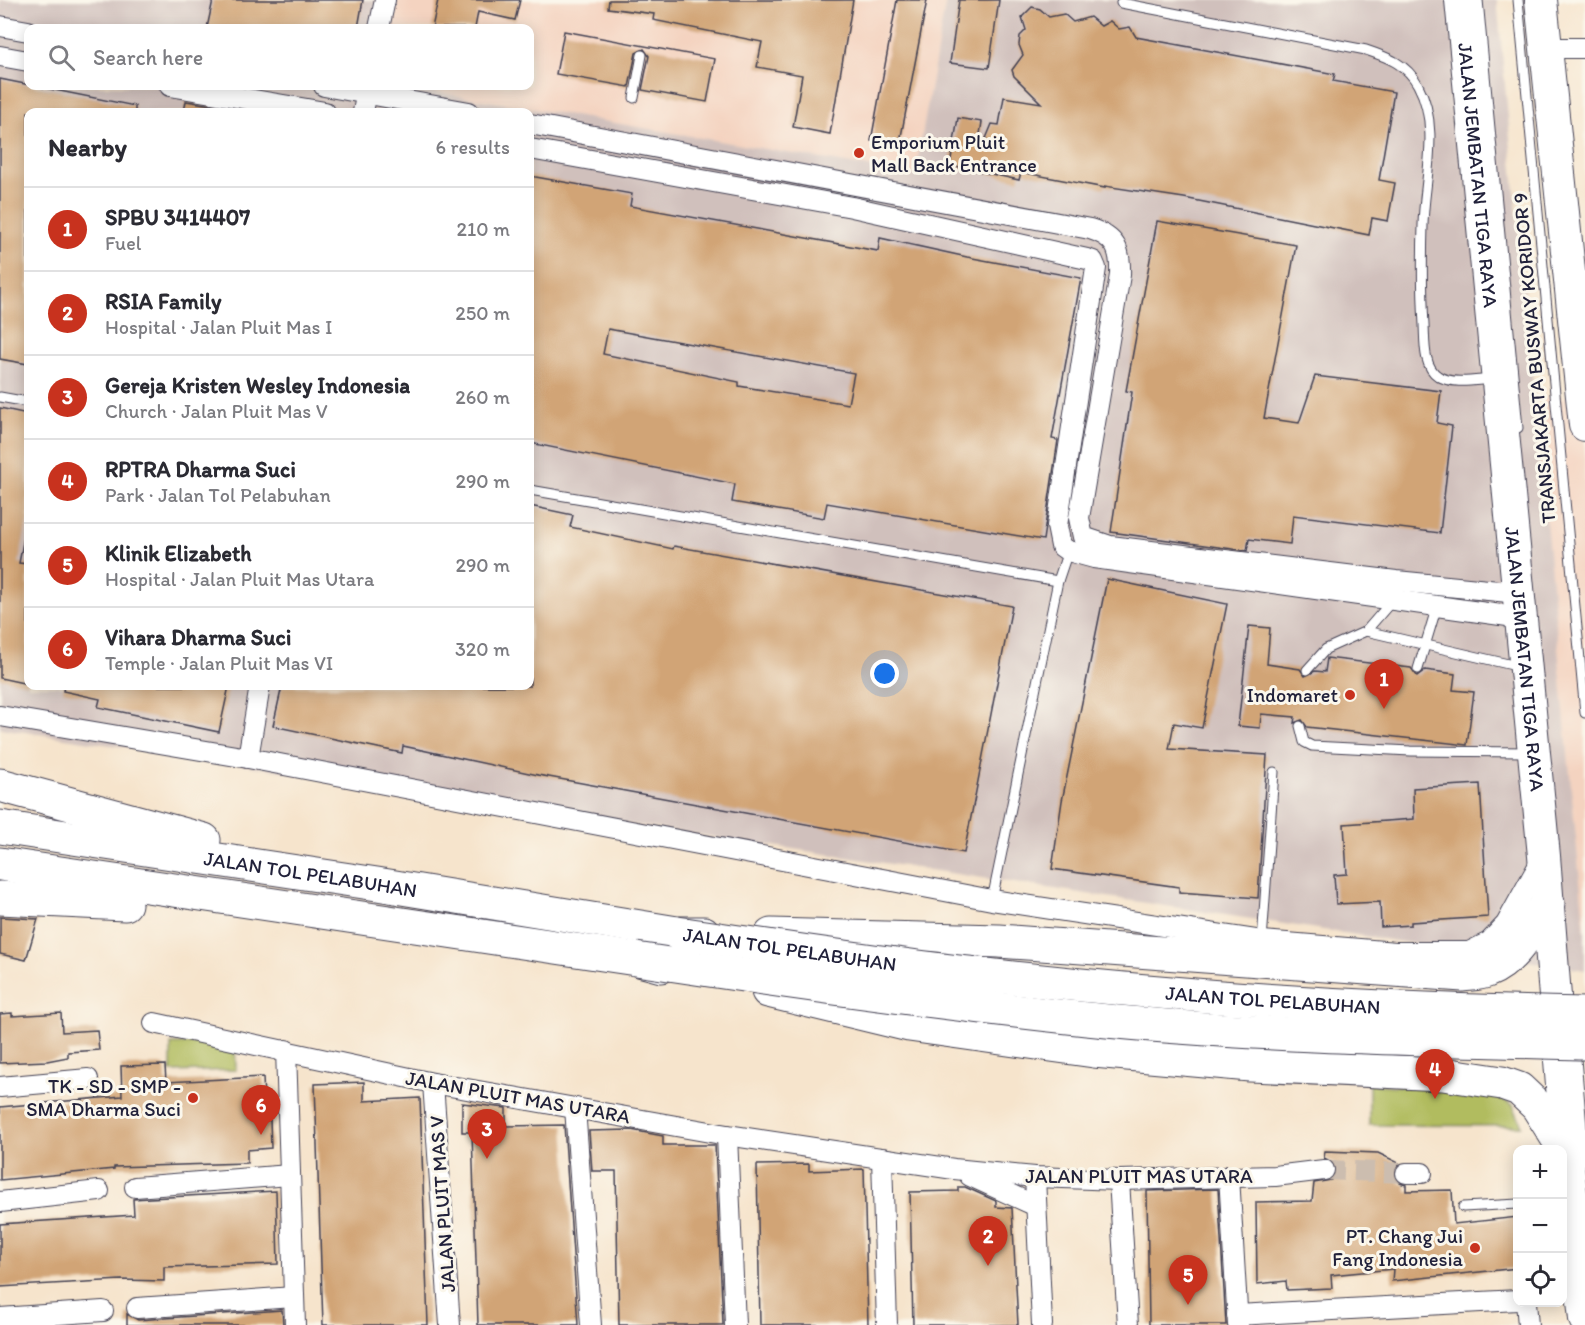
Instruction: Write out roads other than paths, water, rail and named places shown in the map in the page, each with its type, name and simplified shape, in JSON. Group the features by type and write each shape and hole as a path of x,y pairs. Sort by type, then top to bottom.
{"highway":[{"name":"JALAN JEMBATAN TIGA RAYA","path":"1461,0 1544,856 1552,907 1576,1158 1577,1304"},
{"path":"1541,0 1585,425"},
{"path":"0,785 143,825 377,884"},
{"name":"JALAN TOL PELABUHAN","path":"0,827 377,884 677,933 976,974 1199,996 1458,1011 1577,1022"},
{"path":"0,864 316,913"},
{"path":"0,898 94,901 165,908 316,913"},
{"path":"677,933 999,941 1463,975 1488,971 1505,959 1552,907"},
{"name":"JALAN TOL PELABUHAN","path":"316,913 891,996 1088,1019 1350,1038 1577,1022"},
{"path":"636,959 909,1024 1094,1051 1250,1065 1443,1074 1502,1083 1519,1089 1537,1106 1576,1158"}],"street":[{"path":"382,24 385,0"},
{"path":"0,26 24,30"},
{"path":"1546,48 1585,48"},
{"path":"0,56 24,60"},
{"path":"194,90 300,108"},
{"path":"339,90 366,97 442,108"},
{"path":"534,125 1067,225 1108,236 1117,245 1120,256 1120,275 1079,518 1083,537 1110,546 1394,591 1437,606 1520,606"},
{"path":"534,150 852,207 1093,261"},
{"path":"1093,261 1108,236"},
{"path":"1093,261 1096,268 1057,526 1059,541 1068,551 1094,558 1520,606"},
{"path":"248,758 259,690"},
{"path":"0,716 248,758 992,900 1262,941 1396,952 1469,952 1489,942 1506,924 1544,856"},
{"name":"JALAN PLUIT MAS UTARA","path":"154,1023 433,1083 727,1134 954,1169 1035,1178 1119,1180 1275,1176 1324,1170"},
{"path":"285,1050 295,1325"},
{"path":"0,1087 88,1079"},
{"name":"JALAN PLUIT MAS V","path":"433,1083 450,1325"},
{"path":"575,1108 591,1325"},
{"path":"727,1134 735,1325"},
{"path":"882,1158 887,1325"},
{"name":"JALAN PLUIT MAS UTARA","path":"954,1169 1036,1206"},
{"path":"135,1187 290,1175"},
{"path":"1229,1176 1237,1320 1297,1319 1513,1300"},
{"path":"1035,1178 1042,1325"},
{"path":"1119,1180 1128,1325"},
{"path":"0,1202 99,1191"},
{"path":"137,1308 294,1297"},
{"path":"1526,1307 1528,1325"},
{"path":"0,1318 102,1311"}],"lane":[{"path":"1478,0 1520,441"},
{"name":"TRANSJAKARTA BUSWAY KORIDOR 9","path":"1518,0 1585,712"},
{"path":"1121,3 1366,50 1390,58 1406,69 1418,84 1426,106 1430,137 1423,222 1422,289 1427,359 1437,375 1446,380 1499,379"},
{"path":"634,98 642,55"},
{"path":"0,397 24,401"},
{"path":"534,491 1058,581"},
{"path":"992,900 1058,581 1068,551 1083,537"},
{"path":"1307,670 1326,649 1366,631 1394,591"},
{"path":"1418,669 1437,606"},
{"path":"1366,631 1526,668"},
{"path":"1300,726 1304,742 1312,746 1411,751 1534,752"},
{"path":"1411,751 1412,740"},
{"path":"1262,941 1274,772"},
{"path":"1576,1158 1577,1022"},
{"path":"1463,1207 1513,1204"}],"tunnel":[{"path":"1324,1170 1406,1173"}],"place":[{"name":"Emporium Pluit Mall Back Entrance","path":"859,153"},
{"name":"Indomaret","path":"1350,695"},
{"name":"SPBU 3414407","path":"1384,709"},
{"name":"TK - SD - SMP - SMA Dharma Suci","path":"193,1098"},
{"name":"RPTRA Dharma Suci","path":"1435,1099"},
{"name":"Vihara Dharma Suci","path":"261,1135"},
{"name":"Gereja Kristen Wesley Indonesia","path":"487,1159"},
{"name":"PT. Chang Jui Fang Indonesia","path":"1475,1248"},
{"name":"RSIA Family","path":"988,1266"},
{"name":"Klinik Elizabeth","path":"1188,1305"}]}
